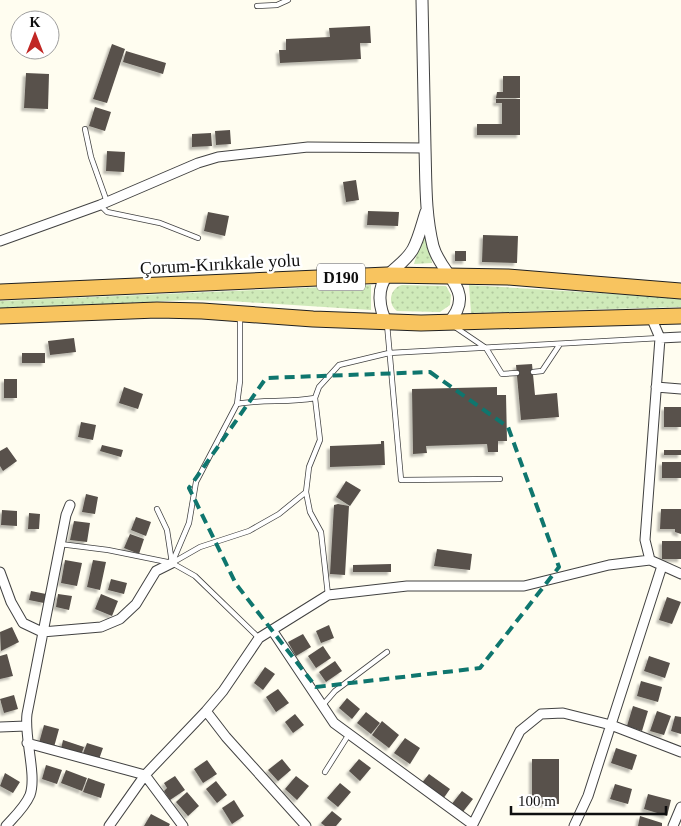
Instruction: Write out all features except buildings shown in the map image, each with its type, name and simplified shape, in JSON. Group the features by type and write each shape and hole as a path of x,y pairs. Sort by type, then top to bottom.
{"highway":[{"name":"Çorum-Kırıkkale yolu","path":"0,292 388,275 508,277 681,291"},
{"path":"0,316 157,310 240,312 313,319 387,323 681,316"}],"street":[{"path":"422,0 426,210 434,248 439,260 451,276 460,300 456,314 448,323"},
{"path":"0,240 104,203 198,163 218,157 308,147 425,148"},
{"path":"387,323 380,300 383,284 388,275 408,257 426,210"},
{"path":"650,560 645,540 660,338 651,317"},
{"path":"660,338 681,337"},
{"path":"656,387 681,389"},
{"path":"6,826 24,806 30,795 32,784 26,726 42,632 70,505"},
{"path":"110,826 145,775 206,711 259,638 328,595 407,586 524,586 609,565 650,560 681,574"},
{"path":"0,572 11,602 23,622 42,632 101,627 120,619 136,604 156,571 172,563"},
{"path":"574,826 588,796 662,566"},
{"path":"272,630 334,723 472,825 520,731 541,714 564,713 611,725 681,752"},
{"path":"206,711 226,737 306,826"},
{"path":"0,727 26,726"},
{"path":"27,743 145,775 181,825"},
{"path":"673,826 681,806"}],"lane":[{"path":"258,6 277,5 288,0"},
{"path":"85,129 91,157 108,212 160,223 198,238"},
{"path":"172,563 188,523 196,482 237,404 240,381 240,312"},
{"path":"387,323 401,480 500,479"},
{"path":"448,323 486,348 502,374 517,373"},
{"path":"328,595 321,532 310,512 306,492 309,467 320,440 315,398 319,387 338,365 389,353 660,338"},
{"path":"533,372 542,371 560,344"},
{"path":"237,404 256,400 295,402 315,398"},
{"path":"172,563 200,547 249,531 279,514 306,492"},
{"path":"157,509 167,530 172,563"},
{"path":"60,544 108,550 172,563 195,576 259,638"},
{"path":"322,706 347,681 387,652"},
{"path":"325,772 349,734"}],"highlighted area":[{"path":"430,372 508,427 559,567 480,668 316,687 236,584 189,488 266,378"}],"green space":[{"path":"425,226 432,263 414,264"},
{"path":"371,285 371,310 189,300 0,309 0,301"},
{"path":"402,285 446,286 451,295 450,305 440,312 397,311 392,304 391,296 395,289"},
{"path":"469,285 681,298 681,307 471,313"}]}
